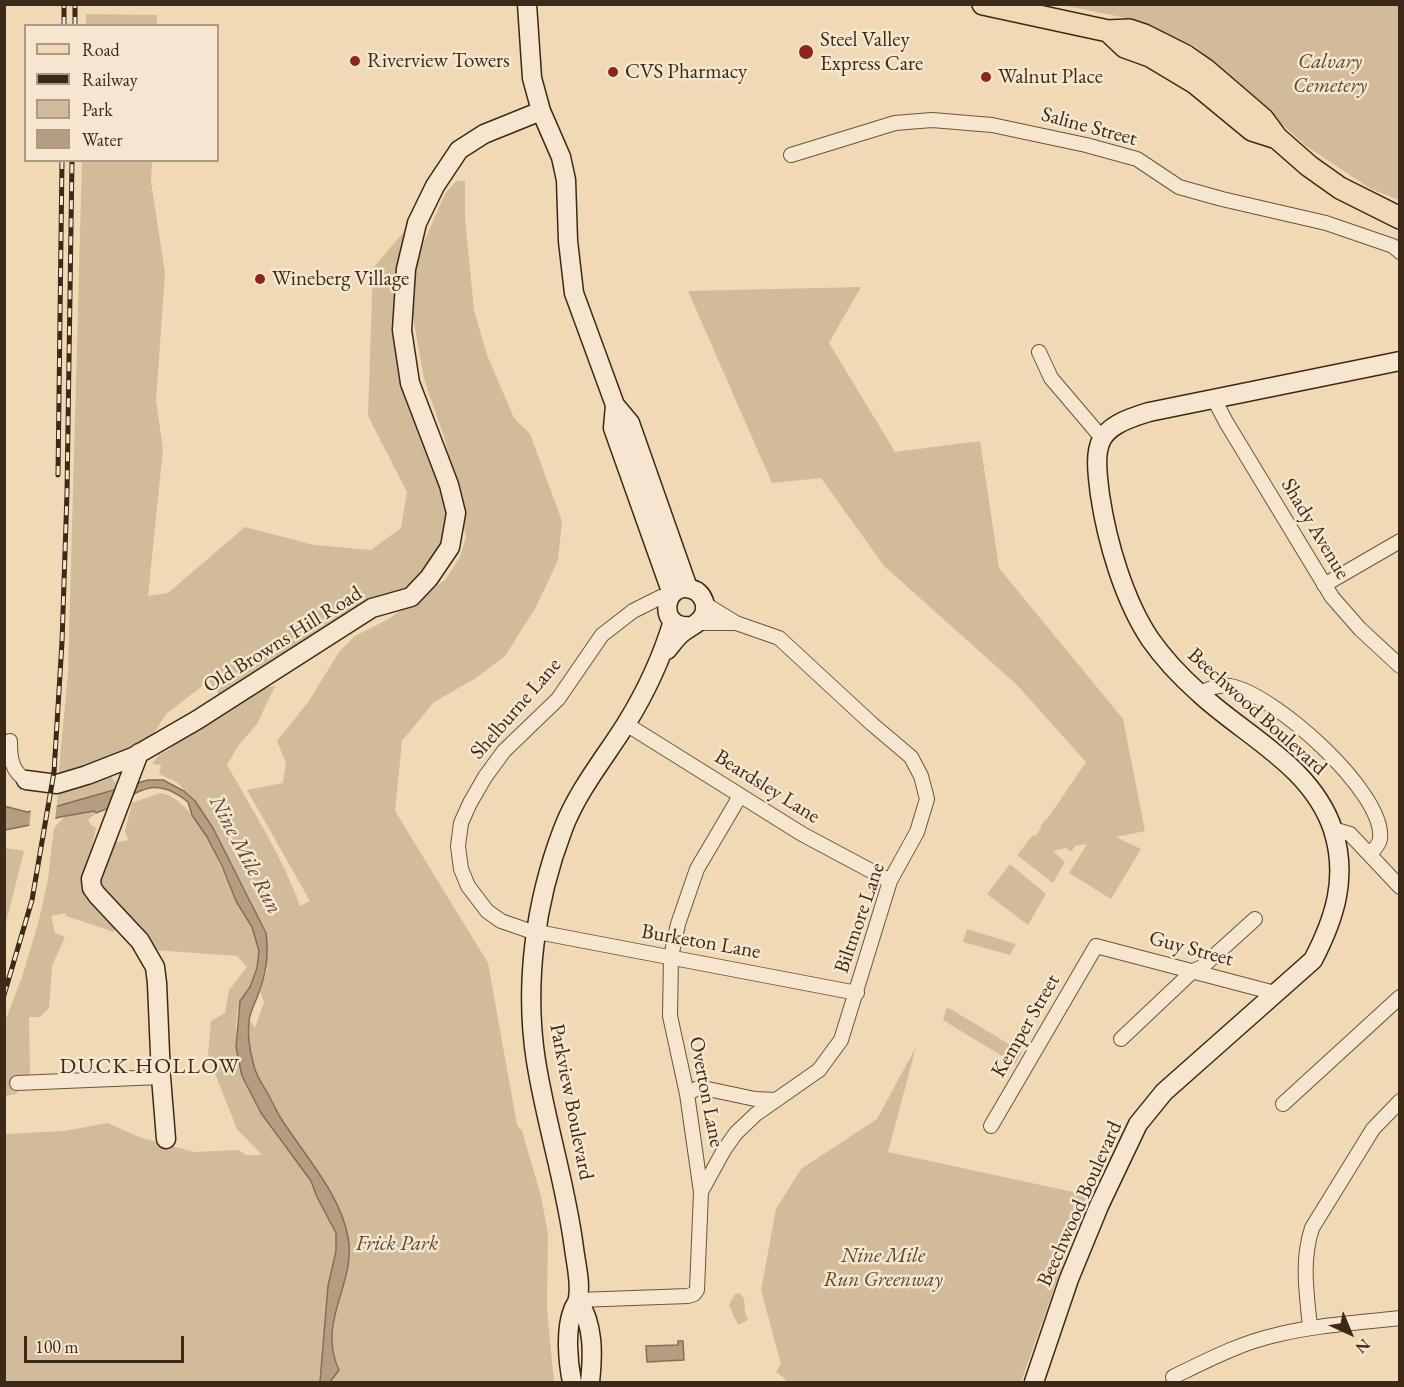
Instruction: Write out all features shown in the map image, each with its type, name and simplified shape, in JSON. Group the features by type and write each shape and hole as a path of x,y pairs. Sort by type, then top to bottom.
{"main road":[{"path":"982,4 1108,31 1125,47 1150,56 1196,83 1252,130 1277,138 1309,166 1340,188 1400,218"}],"street":[{"path":"526,4 532,78 541,111 561,157 564,175 574,294 615,405 613,428 674,602 678,625 736,623"},
{"name":"Old Browns Hill Road","path":"10,741 13,766 26,780 57,784 137,759 372,608 411,597 429,578 450,547 456,513 449,486 410,383 402,330 405,269 417,223 435,186 459,150 484,134 541,111"},
{"name":"Saline Street","path":"791,155 895,123 932,120 992,125 1086,145 1137,159 1179,187 1326,223 1393,246 1400,252"},
{"path":"1039,352 1051,378 1102,438 1114,426 1131,417 1400,361"},
{"name":"Shady Avenue","path":"1214,399 1324,585 1340,607 1400,666"},
{"name":"Beechwood Boulevard","path":"1034,1383 1069,1279 1099,1206 1138,1124 1164,1092 1313,960 1328,931 1338,899 1340,879 1340,858 1333,829 1319,799 1305,780 1200,694 1166,660 1149,638 1122,581 1103,515 1096,458 1102,438"},
{"path":"1324,585 1400,541"},
{"path":"674,602 699,593 705,604 736,623"},
{"name":"Shelburne Lane","path":"537,932 501,921 487,911 476,898 461,869 458,846 461,824 485,777 504,751 558,699 602,635 627,615 661,597 674,602"},
{"name":"Parkview Boulevard","path":"663,654 674,602"},
{"name":"Parkview Boulevard","path":"591,1383 591,1339 587,1314 578,1300 574,1248 565,1189 536,1062 532,1019 532,967 537,932 543,898 564,828 578,798 600,760 626,724 663,654 704,614 705,604"},
{"name":"Biltmore Lane","path":"701,1192 736,1133 756,1114 819,1070 841,1040 890,880 917,832 927,799 921,776 911,757 779,638 736,623"},
{"path":"1200,694 1207,689 1222,685 1247,692 1288,717 1318,743 1343,767 1376,816 1380,838 1379,844 1370,854"},
{"name":"Beardsley Lane","path":"626,724 802,834 890,880"},
{"path":"137,759 91,879 93,888 140,941 155,967 158,982 161,1077 166,1139"},
{"name":"Overton Lane","path":"578,1300 694,1294 697,1290 701,1192 687,1094 670,1016 671,957 678,924 697,869 740,796"},
{"path":"1333,829 1350,834 1400,886"},
{"path":"1121,1039 1193,971 1202,967 1255,919"},
{"name":"Burketon Lane","path":"537,932 857,993"},
{"name":"Guy Street","path":"1096,946 1275,993"},
{"name":"Kemper Street","path":"991,1126 1096,946"},
{"path":"1283,1104 1400,998"},
{"path":"16,1083 161,1077"},
{"path":"687,1094 703,1088 755,1099 776,1100"},
{"path":"1310,1328 1305,1262 1306,1246 1312,1228 1373,1129 1400,1101"},
{"name":"Parkview Boulevard","path":"572,1383 568,1342 572,1310 578,1300"},
{"path":"1173,1377 1240,1346 1275,1335 1310,1328 1400,1318"}],"green space":[{"name":"Calvary Cemetery","path":"1062,5 1399,5 1399,200 1371,189 1306,146 1195,46 1136,20"},
{"path":"86,14 157,15 157,24 86,24"},
{"path":"82,162 152,162 151,182 165,273 156,401 163,449 148,596 168,593 245,527 314,545 371,550 401,528 407,492 368,416 373,268 408,227 396,283 394,321 400,363 440,478 449,516 443,548 408,589 220,696 209,681 166,714 151,738 58,780 68,673"},
{"name":"Frick Park","path":"456,181 465,181 465,218 474,310 487,355 514,418 530,434 562,521 558,560 536,607 505,656 476,678 434,702 402,741 395,811 488,963 517,1125 522,1131 541,1196 548,1234 547,1309 554,1382 5,1382 5,1134 64,1131 108,1123 139,1137 194,1152 238,1150 246,1155 262,1155 237,1129 208,1056 211,1021 225,1013 229,990 247,967 237,956 154,950 101,887 100,879 114,841 128,840 125,831 132,803 160,793 173,798 185,808 206,836 234,897 253,929 258,943 258,960 251,986 238,1006 237,1054 251,1095 288,1151 274,1104 254,1069 248,1039 249,1019 255,1028 264,1002 260,990 267,970 252,903 213,828 195,801 178,783 159,774 161,765 152,764 160,754 170,749 173,742 267,687 275,686 257,724 238,746 227,765 276,852 300,906 310,901 247,790 283,783 286,763 277,741 309,701 339,652 355,636 387,620 445,580 460,557 466,537 445,440 424,379 410,300 419,253 445,194"},
{"path":"861,287 829,343 895,452 980,441 999,568 1123,719 1145,831 1116,837 1141,849 1111,899 1069,873 1087,844 1075,846 1071,852 1066,848 1053,851 1065,862 1053,883 1017,855 1042,827 1040,826 1086,762 1016,684 884,566 821,478 772,483 688,291"},
{"path":"108,773 119,787 58,806 58,788"},
{"path":"94,811 96,813 88,820 96,828 92,848 97,847 81,889 113,918 116,927 114,932 66,916 65,913 51,916 55,933 65,937 52,966 49,1008 40,1017 29,1017 30,1077 16,1094 5,1096 4,1024 22,977 39,920 48,879 54,828 65,816"},
{"path":"4,848 24,851 5,927"},
{"path":"1010,864 1046,894 1028,925 987,894"},
{"path":"967,929 1016,944 1010,955 963,942"},
{"path":"947,1007 1022,1052 1015,1064 943,1020"},
{"name":"Nine Mile Run Greenway","path":"916,1047 888,1152 1087,1195 1021,1382 786,1382 776,1372 781,1364 761,1290 776,1209 801,1169 877,1119"},
{"path":"739,1293 744,1298 748,1320 738,1325 729,1305 734,1295"}],"water":[{"path":"148,780 163,780 184,791 195,801 213,828 266,933 265,972 250,1014 248,1027 255,1070 281,1119 331,1193 348,1237 347,1270 332,1335 333,1352 339,1370 330,1382 320,1382 328,1286 336,1251 336,1233 311,1181 261,1113 242,1076 236,1047 240,1001 250,987 257,968 259,951 252,927 236,901 222,866 192,815 188,802 162,788 151,788 96,813 94,811 60,817 5,830 4,806 27,812 58,806"},
{"path":"678,1341 683,1341 684,1360 647,1362 646,1346 678,1345"}],"pier":[{"path":"57,803 55,821 29,829 31,808"}],"railway":[{"path":"64,4 64,24"},
{"path":"75,4 75,24"},
{"path":"58,475 62,162"},
{"path":"4,995 32,900 54,772 62,642 67,493 72,162"}],"place":[{"name":"Steel Valley Express Care","path":"806,52"},
{"name":"Riverview Towers","path":"355,61"},
{"name":"CVS Pharmacy","path":"613,72"},
{"name":"Walnut Place","path":"986,77"},
{"name":"Wineberg Village","path":"260,279"}],"district":[{"name":"DUCK HOLLOW","path":"150,1067"}],"water label":[{"name":"Nine Mile Run","path":"245,855"}]}
